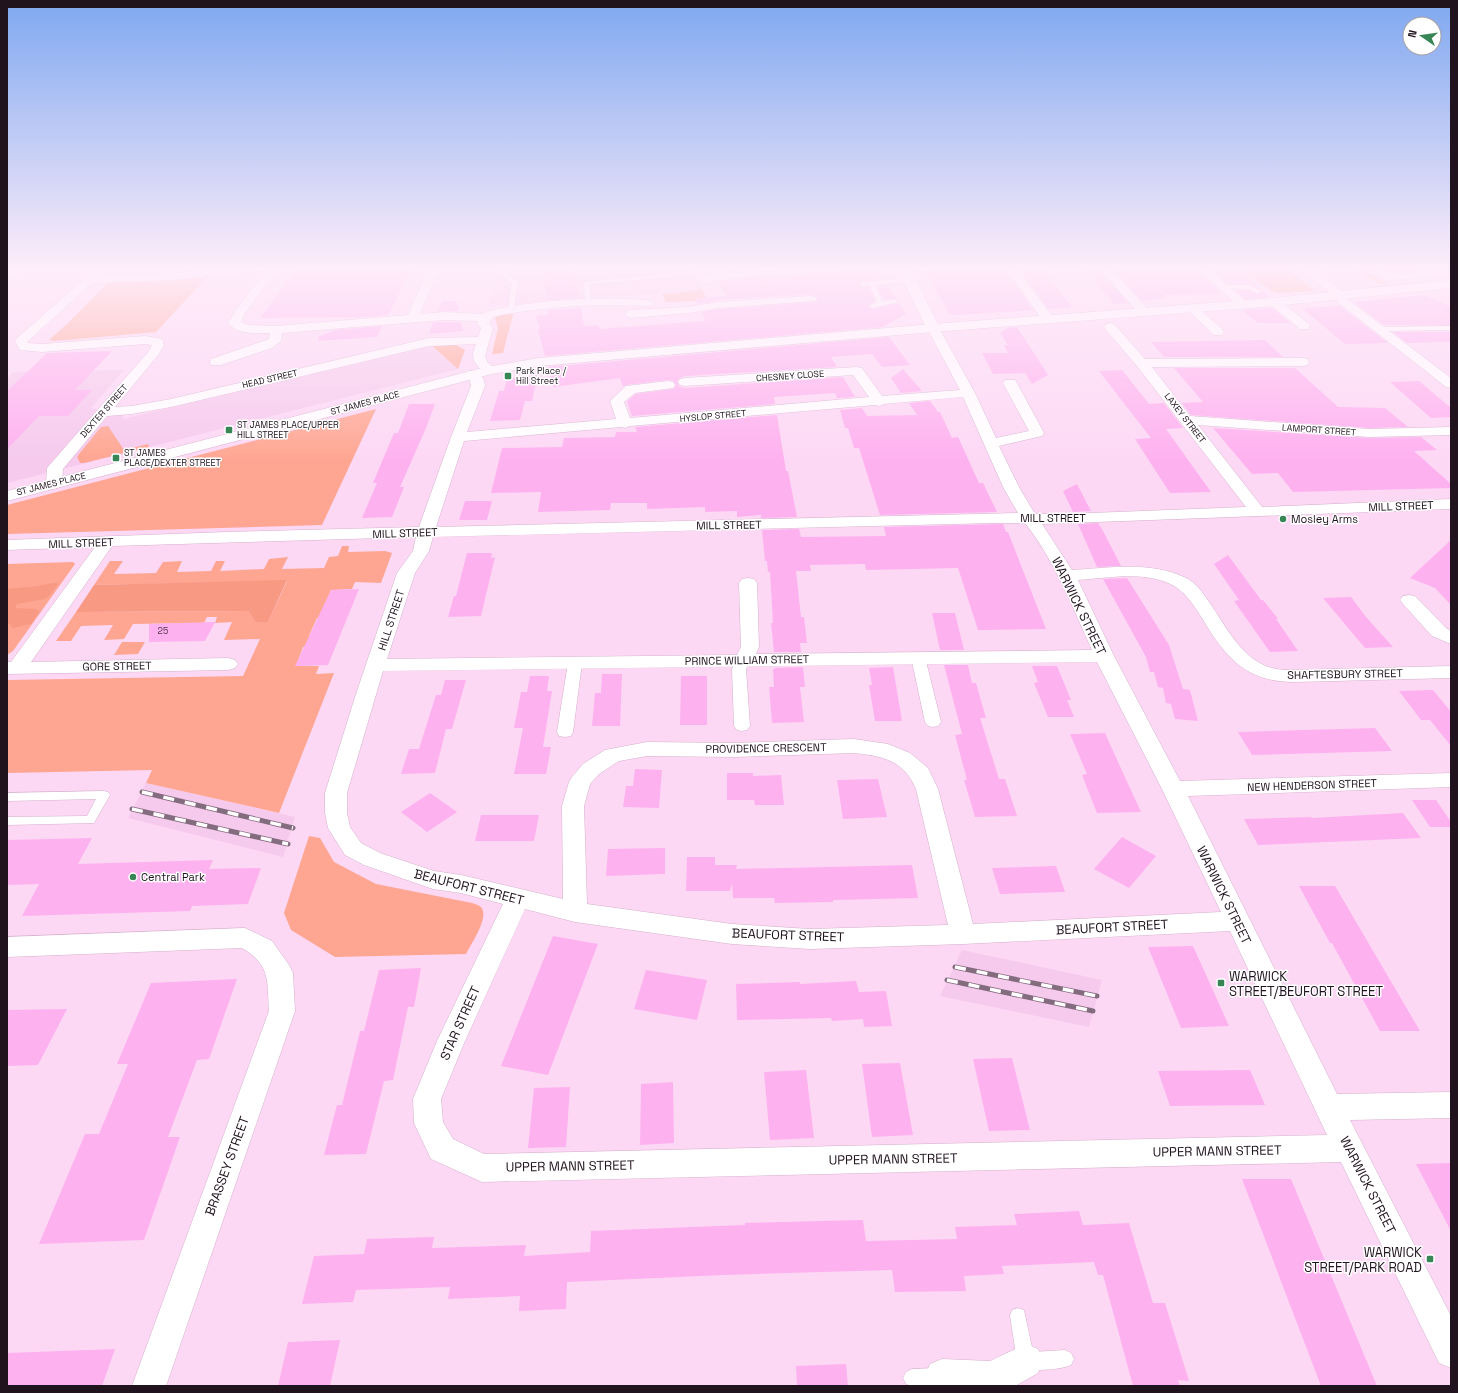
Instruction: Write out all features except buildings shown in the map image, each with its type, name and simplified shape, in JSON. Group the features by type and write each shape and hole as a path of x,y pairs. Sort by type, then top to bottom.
{"main road":[{"name":"ST JAMES PLACE","path":"7,496 491,370 539,362 594,356 897,331"}],"street":[{"name":"DEXTER STREET","path":"31,331 22,341 24,346 42,348 145,340 158,342 157,349 55,468 54,484"},
{"path":"216,362 268,345 275,341 276,331"},
{"path":"487,331 479,356 483,365 491,370"},
{"name":"WARWICK STREET","path":"935,331 968,393 1012,488 1029,518 1041,533 1067,575 1104,656 1173,789 1349,1148 1451,1351"},
{"name":"LAXEY STREET","path":"1114,331 1142,363 1257,511"},
{"path":"1383,331 1451,384"},
{"name":"HEAD STREET","path":"102,412 132,410 171,403 429,342 484,340"},
{"path":"229,346 242,354"},
{"path":"1142,363 1303,362"},
{"name":"CHESNEY CLOSE","path":"685,382 857,371 879,402"},
{"name":"HILL STREET","path":"372,859 353,849 339,828 336,813 336,793 366,694 406,573 421,551 458,437 478,386 477,380 473,374"},
{"path":"992,443 1037,433 1010,383"},
{"path":"625,424 617,400 631,389 668,385"},
{"name":"HYSLOP STREET","path":"458,437 625,424 968,393"},
{"name":"LAMPORT STREET","path":"1186,420 1369,433 1451,431"},
{"name":"MILL STREET","path":"7,545 226,537 995,518 1065,519 1451,504"},
{"path":"12,668 107,542"},
{"name":"SHAFTESBURY STREET","path":"1067,575 1145,572 1164,575 1182,582 1195,594 1225,642 1240,657 1273,675 1294,676 1451,672"},
{"path":"742,726 739,669 750,648 748,583"},
{"path":"1409,600 1439,632 1451,638"},
{"name":"PRINCE WILLIAM STREET","path":"376,665 918,657 1104,656"},
{"path":"918,657 933,722"},
{"path":"565,732 575,663"},
{"name":"GORE STREET","path":"12,668 228,664"},
{"name":"PROVIDENCE CRESCENT","path":"575,912 573,806 580,782 591,769 613,755 647,749 734,750 854,746 881,749 902,758 920,773 927,789 963,934"},
{"name":"NEW HENDERSON STREET","path":"1173,789 1451,780"},
{"name":"BEAUFORT STREET","path":"372,859 433,880 461,884 575,912 732,934 810,939 963,934 1237,921"},
{"name":"STAR STREET","path":"442,1148 429,1122 427,1100 460,1021 518,899"},
{"name":"BRASSEY STREET","path":"7,947 245,938 262,948 280,973 282,1011 149,1386"},
{"path":"1329,1107 1451,1105"},
{"name":"UPPER MANN STREET","path":"442,1148 482,1168 1349,1148"},
{"path":"927,1377 994,1382 1026,1361"}],"lane":[{"path":"7,797 104,795 90,820 7,821"},
{"path":"1018,1316 1026,1361 1065,1359"}],"shaded area":[{"path":"59,331 157,331 54,341 49,340"},
{"path":"497,331 509,331 503,353 492,354"},
{"path":"456,345 465,350 458,369 432,346"},
{"path":"431,346 458,369 7,483 7,378 13,372 124,370 91,408 123,415 123,419"},
{"path":"376,409 322,525 7,534 7,505"},
{"path":"108,426 124,450 148,444 149,447 80,463 77,457 79,454 101,427"},
{"path":"342,546 349,546 348,552 385,551 392,553 381,583 355,582 352,589 331,590 324,607 341,617 317,618 309,636 326,646 303,647 296,666 319,666 316,674 334,673 279,813 146,783 152,770 7,773 7,680 243,676 260,639 224,640 232,622 215,623 217,617 207,617 204,623 133,624 124,639 104,640 113,625 81,626 71,641 56,641 76,612 249,611 268,622 287,581 94,585 110,561 123,561 114,574 156,573 163,562 182,561 177,572 211,571 216,561 225,561 220,571 264,569 269,559 288,557 282,569 324,568 329,557 338,556"},
{"path":"73,562 75,564 13,651 7,655 7,564"},
{"path":"287,580 268,622 256,622 249,611 76,612 94,585"},
{"path":"59,583 45,599 17,604 15,608 35,609 40,611 31,624 13,628 7,622 7,589"},
{"path":"122,642 145,642 138,654 114,655"},
{"path":"146,783 295,817 283,857 128,818"},
{"path":"309,836 320,838 334,862 376,884 472,903 480,906 483,911 482,924 466,954 335,957 291,930 284,913"},
{"path":"962,950 1102,980 1089,1027 940,996"}],"railway":[{"path":"142,792 293,828"},
{"path":"132,809 288,844"},
{"path":"955,967 1097,996"},
{"path":"947,980 1093,1011"}],"place":[{"name":"Park Place / Hill Street","path":"508,376"},
{"name":"ST JAMES PLACE/UPPER HILL STREET","path":"229,430"},
{"name":"ST JAMES PLACE/DEXTER STREET","path":"116,458"},
{"name":"Mosley Arms","path":"1283,519"},
{"name":"Central Park","path":"133,877"},
{"name":"WARWICK STREET/BEUFORT STREET","path":"1221,983"},
{"name":"WARWICK STREET/PARK ROAD","path":"1430,1259"}]}
